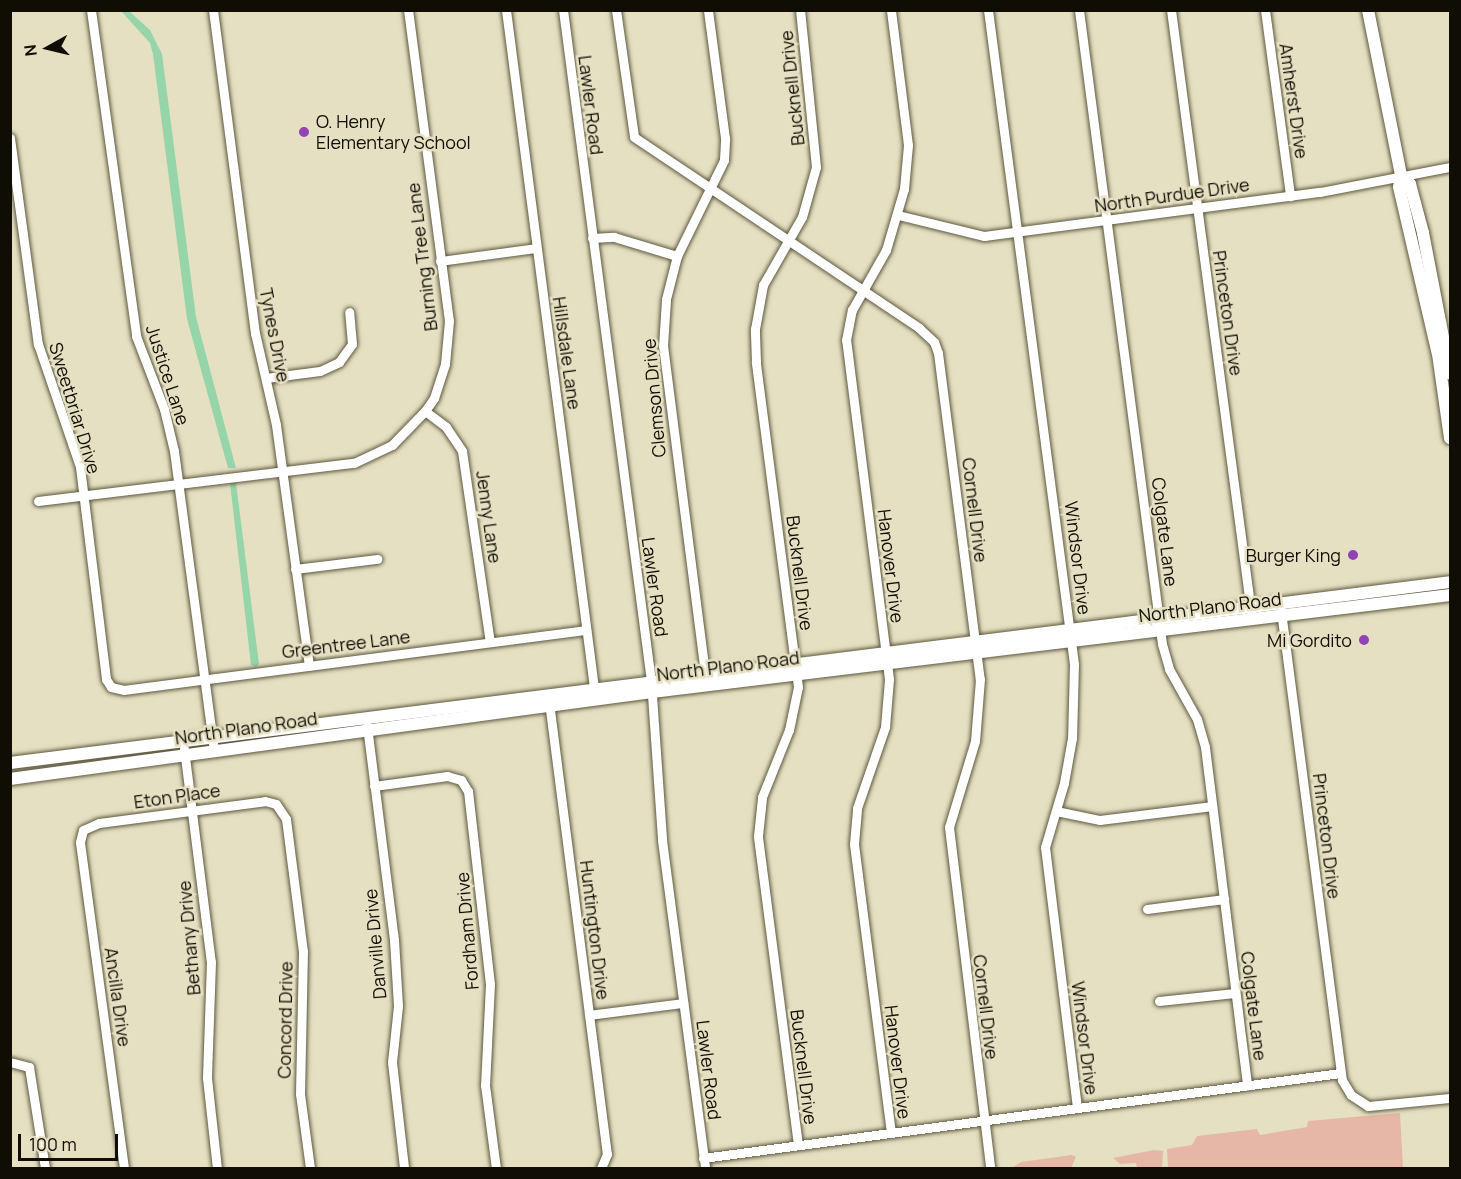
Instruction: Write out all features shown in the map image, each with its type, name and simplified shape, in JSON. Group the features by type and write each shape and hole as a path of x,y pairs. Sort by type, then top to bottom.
{"main road":[{"path":"1368,10 1401,175 1399,188 1430,319 1450,438"},
{"path":"1401,175 1410,184 1423,233 1450,373"},
{"name":"North Plano Road","path":"1160,625 1250,607 1450,582"},
{"path":"1336,610 1369,599 1373,591 1386,603"},
{"name":"North Plano Road","path":"10,763 212,737 549,707 596,701 651,687 706,680 795,663 886,658 1160,625 1282,617 1450,596"},
{"name":"North Plano Road","path":"706,680 796,676 886,658"},
{"name":"North Plano Road","path":"10,779 214,751 593,687 651,687"}],"street":[{"name":"Justice Lane","path":"91,10 128,295 141,351 164,409 179,482 214,751"},
{"name":"Tynes Drive","path":"213,10 255,333 266,378 283,474 309,666"},
{"name":"Burning Tree Lane","path":"38,501 179,482 283,474 354,463 371,457 401,439 425,411 440,384 448,352 449,321 408,10"},
{"name":"Hillsdale Lane","path":"506,10 596,701"},
{"name":"Lawler Road","path":"563,10 651,687 657,787 705,1168"},
{"name":"Cornell Drive","path":"616,10 634,137 926,333 938,353 977,647 980,705 975,741 949,827 990,1168"},
{"name":"Clemson Drive","path":"706,680 663,346 666,299 677,256 720,174 725,145 708,10"},
{"name":"Bucknell Drive","path":"798,1145 758,836 762,797 796,706 796,676 755,340 763,285 802,217 816,167 800,10"},
{"name":"Hanover Drive","path":"891,10 908,145 898,215 886,250 861,290 847,324 846,340 886,658 889,707 885,728 857,808 854,844 891,1133"},
{"name":"Windsor Drive","path":"988,10 1070,635 1075,697 1072,738 1045,860 1077,1108"},
{"name":"Colgate Lane","path":"1079,10 1160,625 1169,669 1202,732 1248,1085"},
{"name":"Princeton Drive","path":"1171,10 1252,620"},
{"name":"Amherst Drive","path":"1265,10 1290,196"},
{"name":"Sweetbriar Drive","path":"10,138 38,344 72,440 83,495 106,679 111,687"},
{"name":"North Purdue Drive","path":"898,215 962,233 984,236 1290,196 1450,168"},
{"path":"592,238 614,237 677,256"},
{"path":"440,261 536,248"},
{"path":"266,378 320,371 339,362 352,344 349,312"},
{"name":"Jenny Lane","path":"425,411 446,427 462,451 490,642"},
{"path":"295,569 377,560"},
{"name":"Princeton Drive","path":"1280,603 1340,1073"},
{"name":"Greentree Lane","path":"111,687 124,690 586,630"},
{"name":"Huntington Drive","path":"548,694 607,1154 601,1168"},
{"name":"Danville Drive","path":"366,724 394,940 398,1006 392,1062 404,1168"},
{"name":"Bethany Drive","path":"183,741 211,962 207,1078 217,1168"},
{"name":"Fordham Drive","path":"374,786 447,776 461,780 468,791 490,984 485,1085 496,1168"},
{"name":"Eton Place","path":"83,830 99,823 191,810 265,801 276,804"},
{"name":"Concord Drive","path":"276,804 286,819 303,951 300,1083 310,1168"},
{"path":"1056,811 1100,819 1212,806"},
{"name":"Ancilla Drive","path":"83,830 80,842 124,1168"},
{"path":"1147,909 1224,899"},
{"path":"1159,1001 1235,993"},
{"path":"589,1015 683,1002"},
{"path":"10,1062 29,1067 45,1168"},
{"path":"703,1158 1340,1073 1351,1095 1368,1106 1450,1098"}],"shaded area":[{"path":"121,11 129,11 150,30 162,54 196,317 236,468 228,468 187,319 153,54 150,43"},
{"path":"230,483 236,483 259,664 256,667 251,665"},
{"path":"1400,1113 1403,1168 1168,1168 1167,1149 1192,1145 1197,1136 1257,1129 1260,1135 1307,1127 1308,1121"},
{"path":"1154,1150 1163,1151 1162,1168 1137,1168 1136,1163 1120,1164 1113,1158"},
{"path":"1072,1155 1076,1157 1071,1168 1012,1168 1021,1162"}],"place":[{"name":"O. Henry Elementary School","path":"304,132"},
{"name":"Burger King","path":"1353,555"},
{"name":"Mi Gordito","path":"1364,640"}]}
